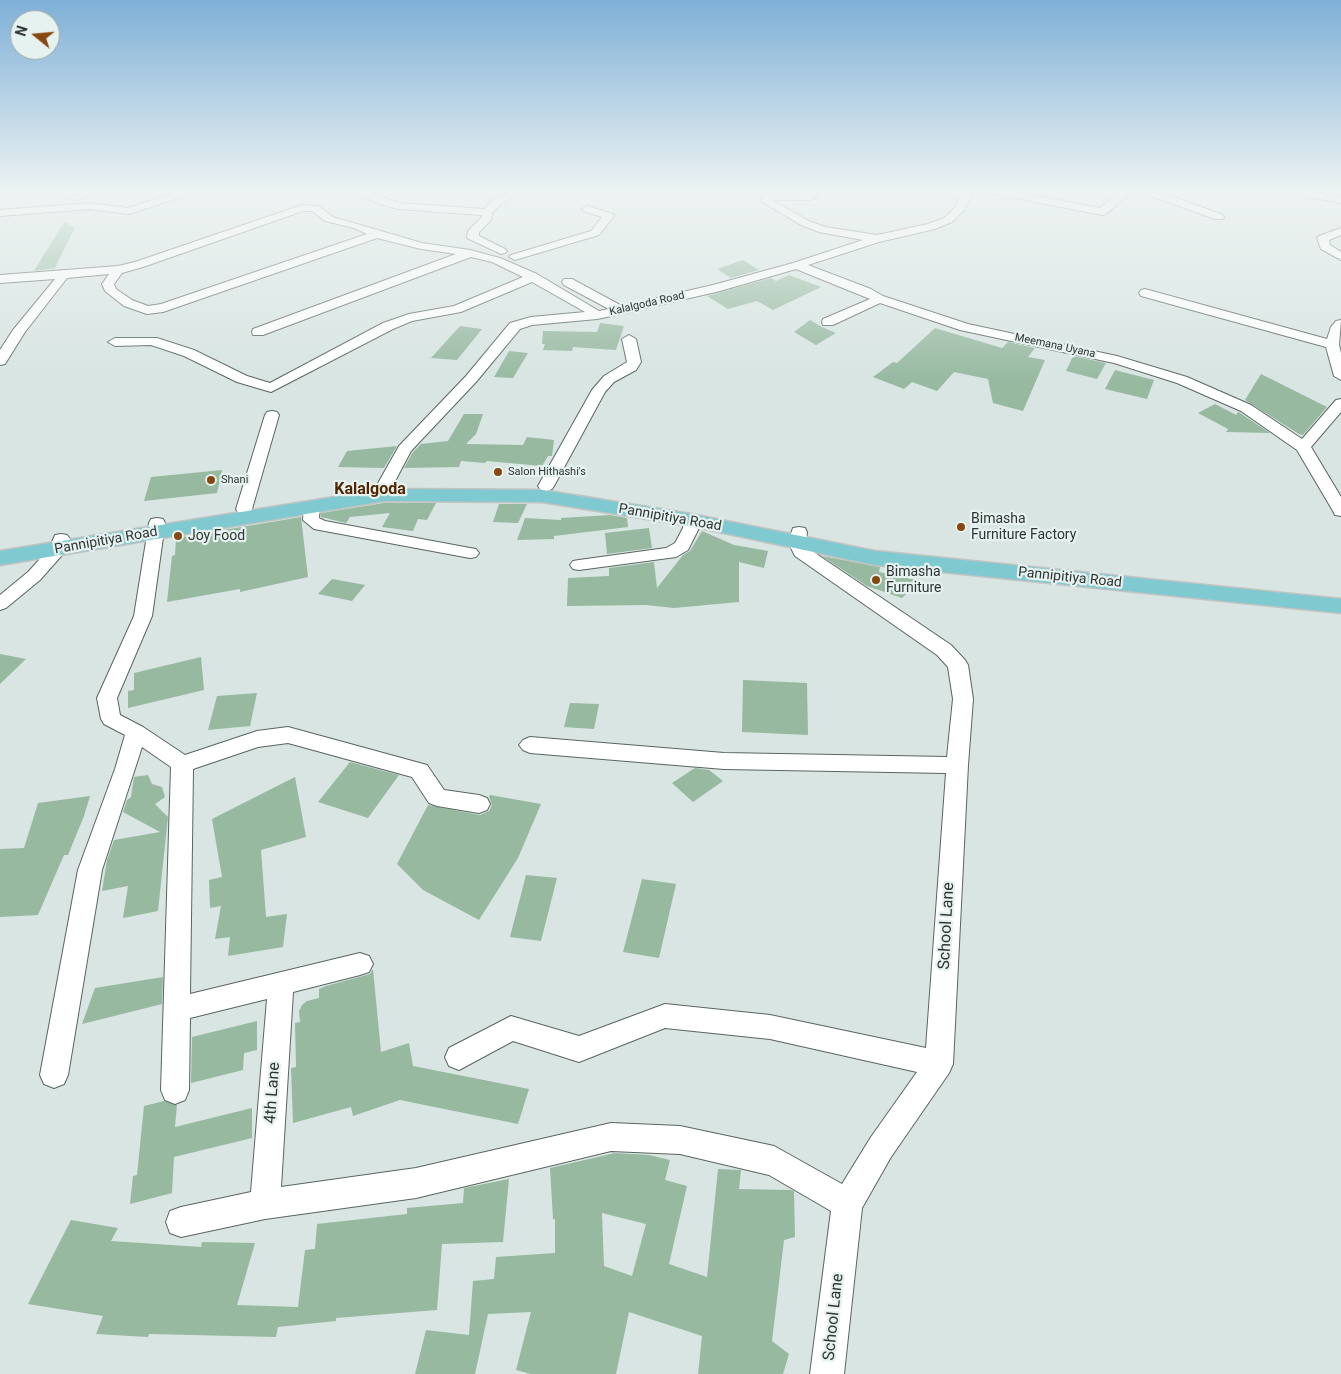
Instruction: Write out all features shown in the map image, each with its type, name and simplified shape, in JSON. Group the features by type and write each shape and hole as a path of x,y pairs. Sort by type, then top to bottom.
{"main road":[{"name":"Pannipitiya Road","path":"157,528 244,509 384,490 546,486 703,510 875,558 1341,606"},
{"name":"Pannipitiya Road","path":"0,558 59,544 312,506 384,490 542,496 798,537 1341,594"},
{"name":"Pannipitiya Road","path":"0,546 59,544"}],"street":[{"path":"0,279 118,270 170,254"},
{"path":"118,270 108,284 111,290 128,303 147,310 163,308 320,254"},
{"path":"258,332 467,254"},
{"path":"474,254 496,260 533,277 578,302 597,316"},
{"path":"508,254 555,275 621,310"},
{"path":"515,257 525,254"},
{"name":"Kalalgoda Road","path":"384,490 404,449 471,379 515,326 532,321 597,316 716,288 830,254"},
{"name":"Meemana Uyana","path":"797,265 867,292 879,299 965,327 1117,360 1182,380 1246,408 1303,446"},
{"path":"0,362 19,330 61,279 60,275"},
{"path":"115,342 152,340 189,353 242,380 271,388 388,326 408,318 456,310 533,277"},
{"path":"1145,293 1332,345"},
{"path":"828,322 879,299"},
{"path":"1341,324 1336,330 1332,345 1341,376"},
{"path":"0,332 19,330"},
{"path":"546,486 599,390 608,379 631,367 634,362 629,339"},
{"path":"1341,402 1303,446 1341,511"},
{"path":"244,509 272,415"},
{"path":"312,506 310,520 320,525 470,553"},
{"path":"579,565 670,553 682,546 692,528 691,520"},
{"path":"157,528 143,616 107,698 111,718 136,732 182,764"},
{"name":"School Lane","path":"798,537 801,552 944,650 958,664 963,699 957,765 939,1064 881,1147 847,1204 828,1374"},
{"path":"0,604 34,576 59,544"},
{"path":"54,1076 90,870 126,769 136,732"},
{"path":"182,764 257,739 288,735 419,772 437,797 478,804"},
{"path":"530,745 724,761 957,765"},
{"path":"175,1090 182,764"},
{"path":"178,1009 360,964"},
{"name":"4th Lane","path":"265,1204 281,983"},
{"path":"459,1058 511,1028 579,1049 665,1016 770,1026 939,1064"},
{"path":"181,1222 265,1204 416,1183 611,1137 680,1140 774,1161 847,1204"}],"building":[{"path":"44,254 62,254 55,268 34,271"},
{"path":"743,260 759,270 731,278 717,269"},
{"path":"789,275 821,287 773,310 757,301 728,309 707,296 771,278 776,281"},
{"path":"810,320 836,333 816,345 794,332"},
{"path":"600,323 624,326 616,350 573,347 572,351 543,350 545,344 542,344 543,331 597,332"},
{"path":"460,326 482,329 457,360 431,358"},
{"path":"935,328 1002,348 1008,342 1035,348 1028,357 1045,360 1023,411 993,403 988,379 954,372 937,391 912,382 904,389 873,377 893,362 897,363"},
{"path":"509,351 528,353 513,378 494,377"},
{"path":"1073,356 1106,363 1097,379 1066,371"},
{"path":"1115,370 1154,380 1147,399 1105,389"},
{"path":"1261,374 1327,407 1303,435 1245,400"},
{"path":"1215,404 1236,415 1238,412 1240,413 1270,433 1226,432 1228,429 1198,413"},
{"path":"464,414 483,414 476,434 466,444 523,445 527,437 554,440 552,456 548,456 542,466 487,461 485,463 461,461 459,467 404,468 413,452 421,444 448,441"},
{"path":"397,446 384,468 338,467 347,451"},
{"path":"222,470 217,493 144,501 151,477"},
{"path":"384,503 436,503 427,520 418,519 413,531 382,527 390,513 350,517 346,523 321,517 321,513"},
{"path":"499,504 527,504 518,523 493,522"},
{"path":"610,515 627,518 628,527 554,536 554,539 517,540 525,518 561,520 561,518"},
{"path":"301,517 308,577 240,592 240,589 167,602 176,538"},
{"path":"649,528 652,548 607,554 605,533"},
{"path":"702,531 734,545 768,551 764,568 739,562 739,602 674,608 646,605 567,606 568,578 609,576 609,568 654,562 657,588 683,555 690,551"},
{"path":"822,556 880,567 879,572 920,581 902,598 867,586"},
{"path":"332,579 365,585 352,601 318,594"},
{"path":"0,654 26,659 0,684"},
{"path":"201,657 204,690 128,708 128,691 134,690 134,673"},
{"path":"743,680 807,683 808,735 742,732"},
{"path":"257,693 250,726 208,730 217,696"},
{"path":"570,703 599,704 594,729 564,727"},
{"path":"350,762 399,775 368,818 318,802"},
{"path":"695,768 709,770 723,781 693,802 672,783"},
{"path":"148,775 152,784 162,787 165,797 155,804 168,817 158,911 123,918 128,886 102,891 107,860 114,840 160,832 123,812 127,800 131,797 134,777"},
{"path":"295,777 306,837 261,850 266,917 287,914 283,947 228,956 230,937 215,939 221,906 210,908 209,880 222,877 212,819"},
{"path":"490,795 541,804 518,858 479,920 423,890 397,864 428,805 480,815 489,811 492,805"},
{"path":"90,796 68,855 64,855 38,915 0,917 0,849 24,848 38,803"},
{"path":"526,875 557,878 541,941 510,937"},
{"path":"642,879 676,884 659,958 623,952"},
{"path":"373,969 381,1052 409,1043 413,1066 529,1089 518,1124 400,1100 353,1116 351,1107 293,1123 291,1068 296,1067 295,1023 300,1022 299,1011 302,1005 307,1001 319,998 319,989 370,974"},
{"path":"163,977 162,1004 82,1024 95,988"},
{"path":"257,1021 257,1050 244,1053 243,1070 191,1083 192,1037"},
{"path":"164,1101 177,1105 175,1127 252,1108 252,1138 174,1157 172,1193 130,1204 133,1176 137,1175 144,1106"},
{"path":"615,1153 649,1155 670,1160 665,1180 687,1186 669,1264 707,1277 718,1169 741,1170 739,1189 794,1191 795,1237 784,1240 772,1341 789,1354 783,1374 698,1374 702,1336 629,1312 616,1374 531,1374 516,1370 531,1312 488,1314 475,1374 415,1374 426,1330 469,1335 473,1281 494,1279 496,1257 555,1253 555,1219 553,1219 550,1168","holes":["602,1213 646,1224 632,1276 604,1266"]},
{"path":"509,1179 503,1242 442,1244 437,1310 336,1318 336,1321 278,1327 276,1337 149,1334 148,1337 96,1334 103,1316 28,1304 71,1220 118,1228 111,1241 201,1247 202,1242 255,1243 237,1305 298,1307 305,1250 315,1249 317,1224 407,1214 407,1208 463,1203 464,1188"}],"place":[{"name":"Salon Hithashi's","path":"498,472"},
{"name":"Shani","path":"211,480"},
{"name":"Bimasha Furniture Factory","path":"961,527"},
{"name":"Joy Food","path":"178,536"},
{"name":"Bimasha Furniture","path":"876,580"}],"district":[{"name":"Kalalgoda","path":"370,490"}]}
